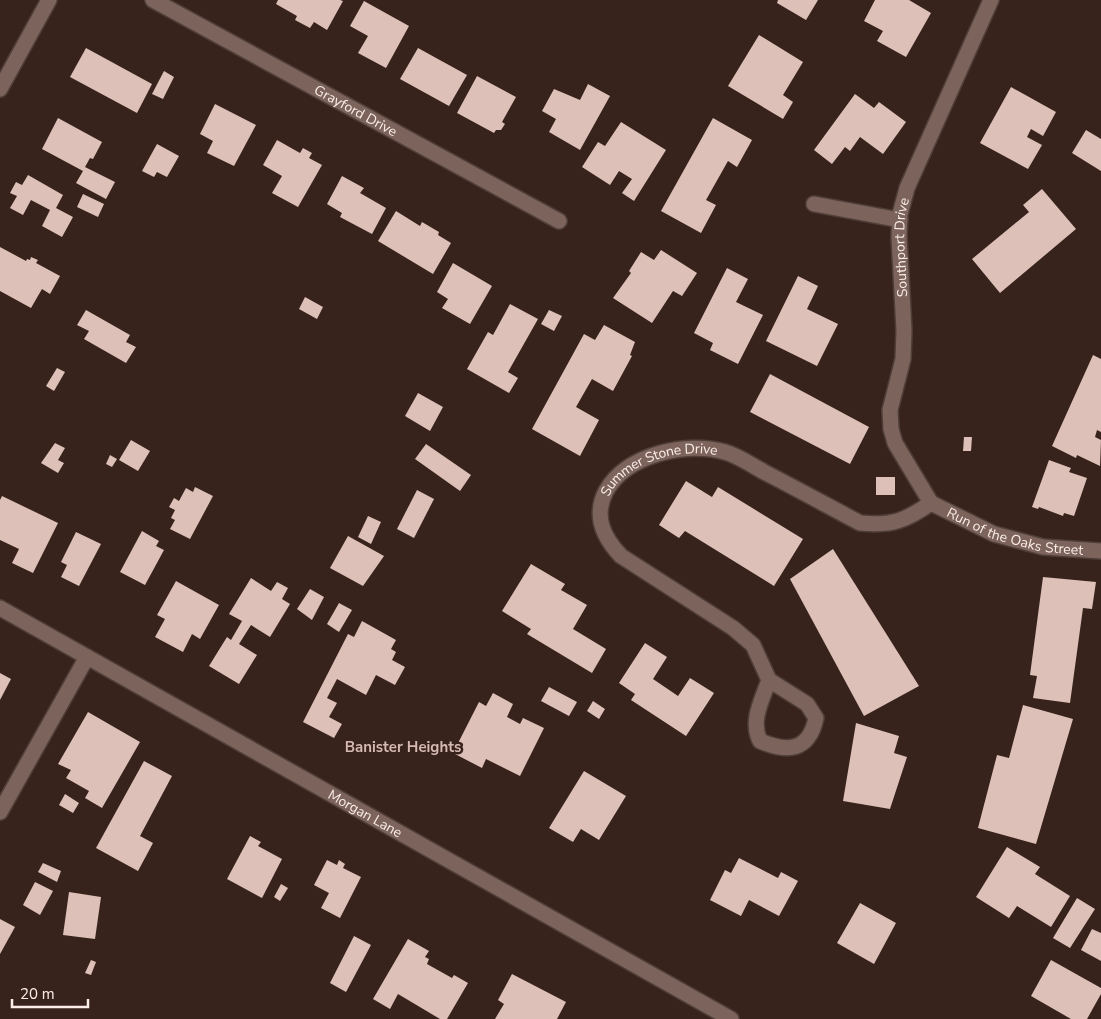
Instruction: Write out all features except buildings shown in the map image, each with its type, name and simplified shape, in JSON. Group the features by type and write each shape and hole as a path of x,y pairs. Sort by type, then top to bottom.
{"street":[{"path":"0,89 49,0"},
{"name":"Grayford Drive","path":"153,0 559,221"},
{"name":"Southport Drive","path":"931,503 895,442 891,429 890,410 903,359 900,220 907,188 991,0"},
{"path":"814,204 900,220"},
{"name":"Summer Stone Drive","path":"769,680 753,645 733,628 621,556 608,542 602,526 600,504 610,486 628,467 652,456 701,448 726,452 860,522 882,525 906,520 931,503"},
{"name":"Run of the Oaks Street","path":"931,503 994,534 1043,547 1101,551"},
{"name":"Morgan Lane","path":"0,608 731,1019"},
{"path":"0,812 87,657"},
{"path":"769,680 806,704 816,718 814,729 806,741 792,748 775,748 760,741 756,732 756,719 769,680"}],"district":[{"name":"Banister Heights","path":"403,747"}]}
